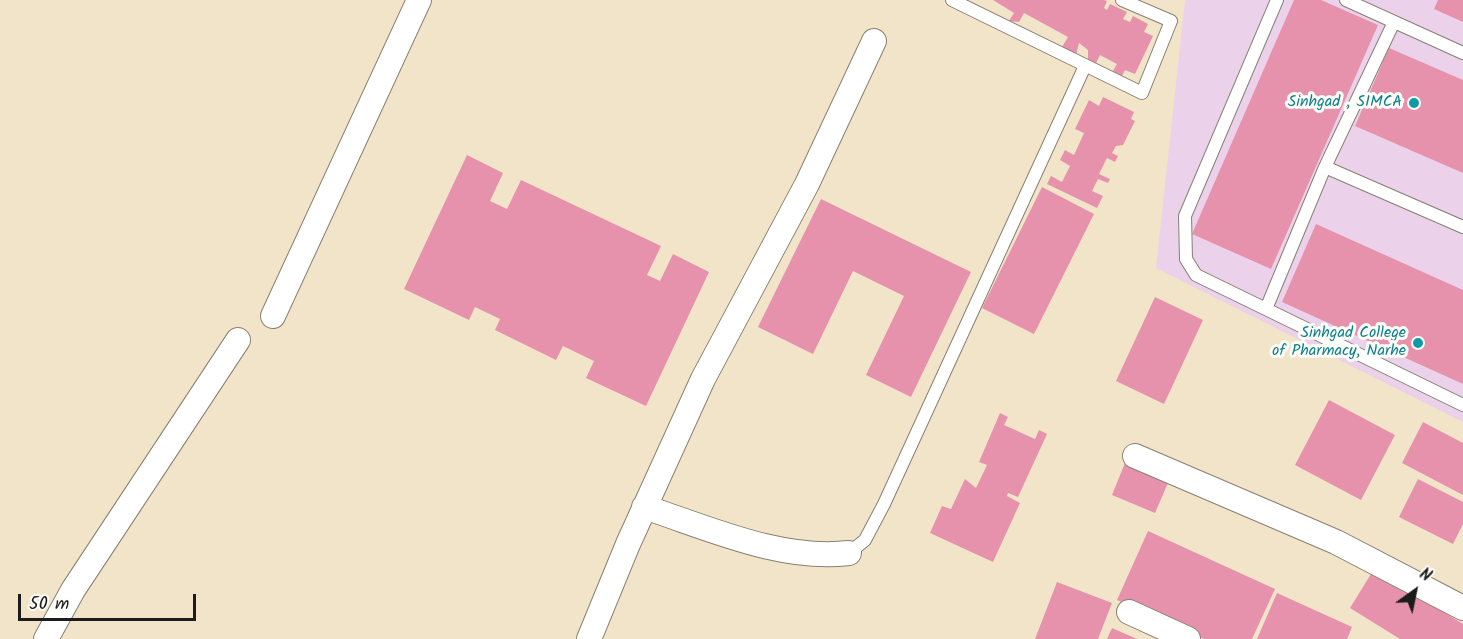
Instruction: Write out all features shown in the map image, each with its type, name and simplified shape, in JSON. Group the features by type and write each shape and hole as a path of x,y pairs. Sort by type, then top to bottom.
{"street":[{"path":"273,316 419,0"},
{"path":"589,639 644,507 703,379 807,184 874,41"},
{"path":"46,639 73,590 238,340"},
{"path":"1135,456 1336,542 1463,608"},
{"path":"644,507 779,550 830,555 849,553"},
{"path":"1128,612 1188,639"}],"lane":[{"path":"952,0 1142,93 1171,21 1122,0"},
{"path":"1277,0 1185,216 1186,259 1196,275 1463,405"},
{"path":"1346,0 1463,53"},
{"path":"1266,309 1325,167 1394,22"},
{"path":"849,553 865,540 884,504 1085,66"},
{"path":"1325,167 1463,227"}],"shaded area":[{"path":"1185,0 1463,0 1463,422 1156,268"}],"building":[{"path":"993,0 1104,0 1107,1 1104,8 1107,10 1110,4 1127,12 1123,19 1130,22 1133,16 1148,24 1144,32 1153,36 1135,74 1125,70 1122,76 1113,71 1117,64 1100,55 1096,63 1088,59 1088,50 1079,43 1076,55 1062,47 1068,37 1024,13 1019,22 1009,21 1014,13"},
{"path":"1294,0 1321,0 1378,25 1271,269 1192,234"},
{"path":"1438,0 1463,0 1463,22 1434,9"},
{"name":"Sinhgad , SIMCA","path":"1389,48 1463,80 1463,173 1355,126"},
{"path":"1103,97 1134,112 1131,119 1135,121 1123,145 1116,146 1112,153 1118,156 1115,162 1107,158 1099,174 1110,179 1108,183 1098,179 1092,191 1103,196 1097,208 1047,184 1051,176 1062,182 1070,166 1060,160 1065,150 1074,155 1084,133 1075,129 1089,100 1099,106"},
{"path":"467,155 503,173 490,201 507,209 521,180 661,246 647,275 660,281 673,254 709,272 646,406 586,378 594,361 563,346 556,360 495,330 500,319 475,307 469,320 404,289"},
{"path":"1042,187 1094,214 1034,334 982,308"},
{"path":"821,199 971,272 911,397 866,375 904,296 853,271 813,354 758,327"},
{"name":"Sinhgad College of Pharmacy, Narhe","path":"1316,224 1463,290 1463,384 1282,302"},
{"path":"1155,297 1203,320 1164,404 1116,381"},
{"path":"1329,400 1395,435 1361,500 1295,465"},
{"path":"1000,413 1008,417 1004,425 1035,439 1039,430 1047,434 1018,497 1008,493 1007,496 1020,503 993,562 930,533 942,506 951,509 965,479 976,488 987,465 979,462"},
{"path":"1423,422 1463,443 1463,495 1402,463"},
{"path":"1127,458 1171,476 1155,513 1112,495"},
{"path":"1418,479 1463,502 1463,524 1453,544 1399,517"},
{"path":"1148,531 1275,589 1252,639 1204,639 1117,600"},
{"path":"1374,569 1463,624 1463,639 1400,639 1350,608"},
{"path":"1057,582 1112,603 1098,639 1035,639"},
{"path":"1277,593 1352,627 1347,639 1257,639"},
{"path":"1112,628 1137,639 1107,639"}],"place":[{"name":"Sinhgad , SIMCA","path":"1414,103"},
{"name":"Sinhgad College of Pharmacy, Narhe","path":"1418,343"}]}
